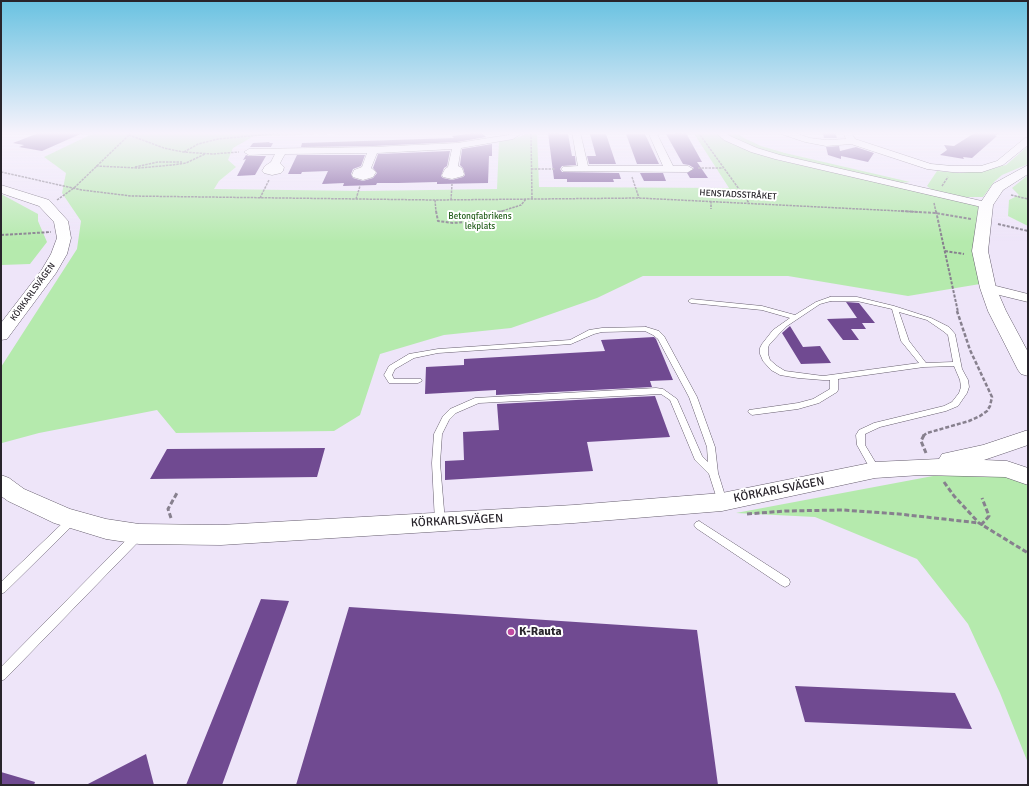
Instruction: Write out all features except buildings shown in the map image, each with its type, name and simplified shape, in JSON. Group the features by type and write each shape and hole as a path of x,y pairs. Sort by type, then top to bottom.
{"street":[{"path":"566,169 598,169"},
{"path":"682,169 688,169"},
{"path":"830,169 986,205"},
{"path":"916,188 929,169"},
{"path":"948,169 962,169"},
{"path":"1028,169 998,187 986,205 980,251 988,288 997,311 1024,357 1028,370"},
{"path":"1,189 44,203 61,221 63,231"},
{"name":"KÖRKARLSVÄGEN","path":"1,335 48,273 64,238 63,231"},
{"path":"988,288 1028,298"},
{"name":"KÖRKARLSVÄGEN","path":"921,467 986,452 1027,440"},
{"name":"KÖRKARLSVÄGEN","path":"1,484 16,495 62,516 106,530 138,534 221,535 574,514 722,502 875,470 921,467 1007,469 1028,477"}],"lane":[{"path":"875,470 862,448 860,440 862,432 877,425 940,410 955,404 963,393 965,387 958,364 953,337 950,331 928,320 895,309 857,300 830,299 818,303 776,332 766,344 764,348 768,361 774,368 783,373 804,376 834,377 924,365 958,364"},
{"path":"691,301 762,308 796,318"},
{"path":"895,309 905,341 924,365"},
{"path":"418,381 392,381 388,375 392,368 412,356 438,351 570,342 592,332 646,329 656,333 661,338 694,397 711,447 713,473 722,502"},
{"path":"752,412 798,406 816,401 834,390 834,377"},
{"path":"440,522 436,463 438,434 446,418 453,411 478,400 656,391 663,392 673,399 698,458 713,473"},
{"path":"1,589 72,519"},
{"path":"699,525 785,582"},
{"path":"1,675 138,534"}],"path":[{"path":"47,207 74,188 93,169"},
{"path":"260,198 274,169"},
{"path":"532,199 531,169 566,169"},
{"path":"629,169 639,198"},
{"path":"688,169 700,169"},
{"path":"724,169 749,203"},
{"name":"HENSTADSSTRÅKET","path":"1,172 74,188 131,196 436,200 639,198 935,213 972,219"},
{"path":"451,200 452,172"},
{"path":"1011,195 1028,199"},
{"path":"436,200 438,221 453,223 466,222 475,215 501,212 514,208 526,199"},
{"path":"711,201 711,209"},
{"path":"994,223 1028,230 1028,223"},
{"path":"1,235 63,231"},
{"path":"945,251 964,254"},
{"path":"942,479 954,496 980,524 1028,553"},
{"path":"169,534 171,516 168,509 177,493"},
{"path":"746,514 843,510 899,514 980,524 989,516 982,498"}],"green space":[{"name":"Betongfabrikens lekplats","path":"60,169 234,169 219,181 214,189 362,191 497,189 498,169 538,169 539,187 729,188 717,169 816,169 980,206 980,284 908,296 788,276 643,276 597,298 511,328 444,335 380,354 360,415 334,431 176,433 157,410 39,433 2,443 1,367 77,249 81,221 62,193 66,173"},
{"path":"836,169 853,169 910,182 900,183"},
{"path":"1017,169 1002,175 994,182 983,197 964,197 932,190 927,186 937,171 960,173"},
{"path":"1028,175 1028,226 1008,216 1009,200 1019,195 1012,188"},
{"path":"1,194 38,214 38,221 47,242 30,264 1,265"},
{"path":"949,473 1006,474 1028,484 1028,763 1000,693 968,624 917,559 815,517 736,513"}],"place":[{"name":"K-Rauta","path":"511,632"}]}
